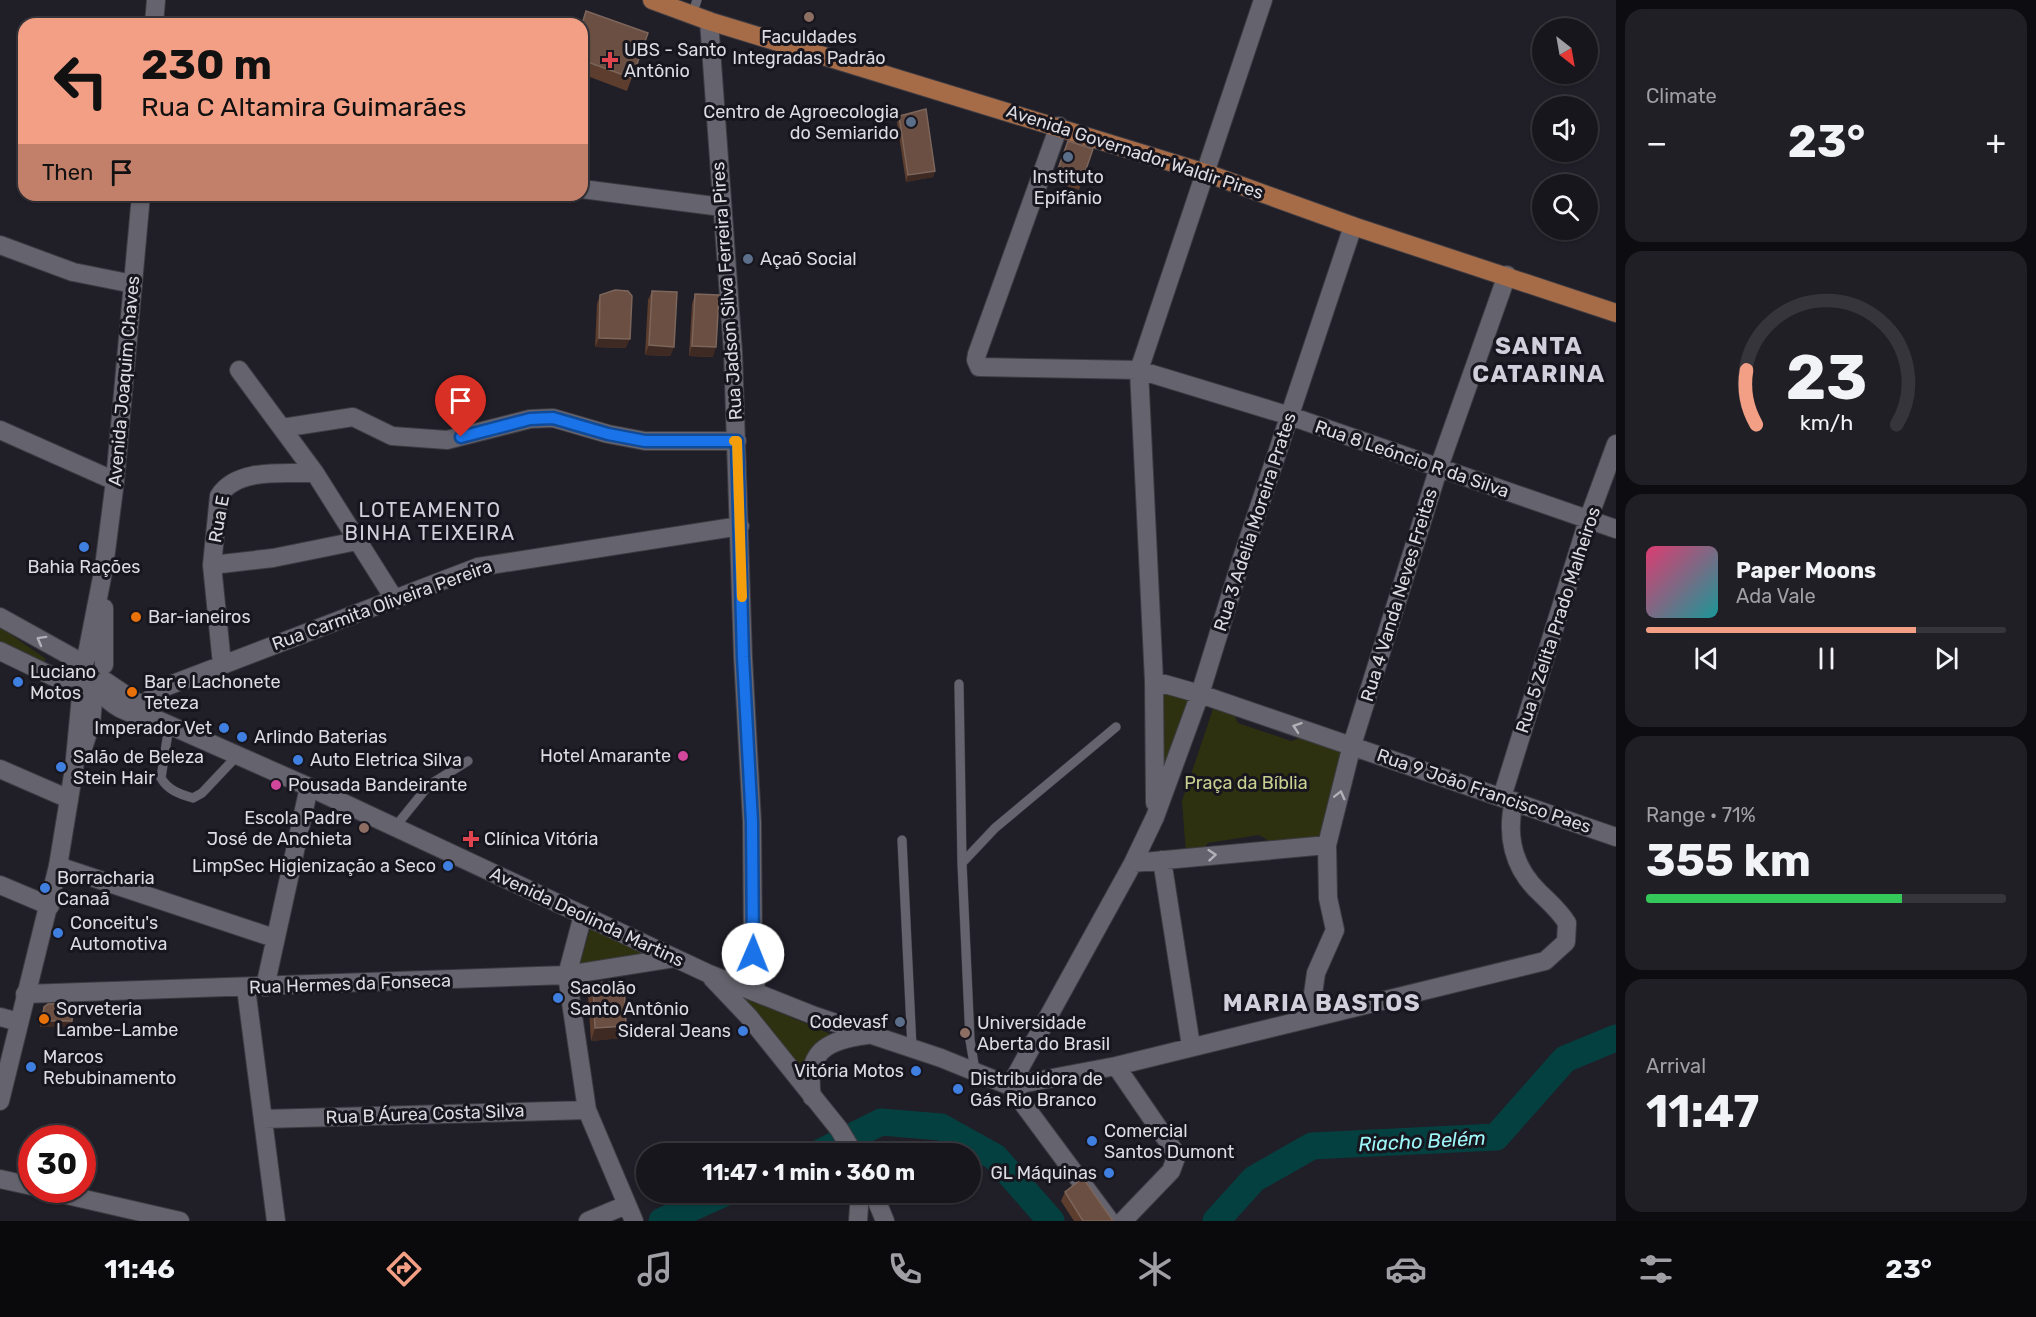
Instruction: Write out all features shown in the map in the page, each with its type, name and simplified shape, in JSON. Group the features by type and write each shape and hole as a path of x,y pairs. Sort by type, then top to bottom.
{"main road":[{"name":"Avenida Governador Waldir Pires","path":"652,0 699,12 1206,173 1353,226 1507,275 1616,313"}],"street":[{"path":"154,18 156,0"},
{"path":"1155,817 1154,681 1139,370 1263,0"},
{"name":"Rua Jadson Silva Ferreira Pires","path":"699,12 722,207 737,441 743,657 752,822 756,992"},
{"name":"Rua 8 Leóncio R da Silva","path":"1059,126 977,354 977,365 981,368 1139,370 1290,416 1616,529"},
{"path":"588,190 722,207"},
{"name":"Avenida Joaquim Chaves","path":"0,1101 25,994 50,906 74,769 91,724 90,676 115,481 140,201"},
{"name":"Rua 3 Adelia Moreira Prates","path":"1010,1086 1133,863 1155,817 1200,694 1353,226"},
{"path":"0,246 73,272 133,284"},
{"name":"Rua 4 Vanda Neves Freitas","path":"1314,1016 1313,994 1316,973 1335,930 1328,898 1327,845 1352,746 1439,467 1507,275"},
{"path":"239,370 327,490 395,600"},
{"path":"282,428 354,417 392,436 447,440 530,419 553,418 608,434 645,441 737,441"},
{"path":"0,430 115,481"},
{"name":"Rua 5 Zelita Prado Malheiros","path":"1010,1086 1116,1066 1314,1016 1531,966 1545,961 1562,948 1568,934 1567,923 1526,876 1515,856 1511,839 1508,799 1588,520 1616,444"},
{"name":"Rua E","path":"222,664 212,565 219,496 225,488 248,477 315,474"},
{"name":"Rua Carmita Oliveira Pereira","path":"147,712 165,687 478,567 514,559 740,526"},
{"path":"212,565 273,558 357,541"},
{"name":"Avenida Deolinda Martins","path":"0,617 90,676 118,708 136,716 147,712 170,726 236,757 309,787 707,973 975,1070 1010,1086 1110,1221"},
{"path":"0,651 58,679 90,676"},
{"name":"Rua 9 João Francisco Paes","path":"1154,681 1200,694 1616,837"},
{"path":"0,769 69,798"},
{"path":"265,987 309,787"},
{"path":"1147,836 1165,859 1191,1046"},
{"path":"1133,863 1327,845"},
{"path":"58,866 274,938"},
{"path":"0,885 50,906"},
{"path":"583,915 567,975 587,1110 631,1215 588,1221"},
{"name":"Rua Hermes da Fonseca","path":"25,994 567,975 674,958"},
{"path":"707,973 749,1017 848,1143"},
{"path":"246,988 276,1221"},
{"path":"0,1017 19,1022"},
{"path":"812,1097 810,1070 814,1059 825,1047 838,1040 871,1034"},
{"path":"1116,1066 1177,1155 1171,1171 1123,1221"},
{"name":"Rua B Áurea Costa Silva","path":"263,1119 587,1110"},
{"path":"0,1179 18,1183"},
{"path":"96,1202 180,1221"},
{"path":"858,1221 859,1203"},
{"path":"878,1203 885,1221"}],"lane":[{"path":"959,684 962,863 970,1040 975,1070"},
{"path":"170,726 160,778 166,786 180,794 193,798 202,793 236,757"},
{"path":"962,863 995,828 1116,727"},
{"path":"395,827 429,785 468,761"},
{"path":"902,840 912,1048"}],"green space":[{"path":"0,627 46,659 44,662 0,645"},
{"path":"87,665 95,665 100,670 98,681 87,683 82,678 82,670"},
{"path":"1161,677 1199,686 1165,801"},
{"name":"Praça da Bíblia","path":"1215,703 1232,710 1238,723 1291,741 1305,736 1348,750 1321,833 1316,839 1274,844 1259,835 1208,843 1201,853 1186,854 1182,801"},
{"path":"591,927 659,955 579,965"},
{"path":"738,995 833,1035 804,1069"}],"building":[{"name":"UBS - Santo Antônio","path":"586,11 648,33 632,78 588,62 588,18 584,18"},
{"path":"926,109 935,171 908,175 899,116"},
{"path":"1068,141 1093,149 1083,178 1058,169"},
{"path":"615,290 628,291 632,296 630,339 599,338 600,295"},
{"path":"652,291 677,292 674,347 649,345"},
{"path":"695,294 719,295 716,347 692,346"},
{"path":"624,981 626,1026 595,1028 593,983"},
{"path":"74,1003 72,1021 43,1021 44,1007 48,1004"},
{"path":"1083,1178 1113,1221 1083,1221 1065,1192"}],"waterway":[{"name":"Riacho Belém","path":"1216,1221 1254,1179 1312,1146 1496,1137 1565,1059 1616,1038"},
{"name":"Riacho Belém","path":"839,1143 881,1122 941,1127 970,1143"},
{"name":"Riacho Belém","path":"981,1149 995,1157 1051,1221"},
{"name":"Riacho Belém","path":"662,1221 702,1203"}],"slow traffic":[{"path":"734,441 737,441 742,597"}],"place":[{"name":"Faculdades Integradas Padrão","path":"809,17"},
{"name":"UBS - Santo Antônio","path":"610,60"},
{"name":"Centro de Agroecologia do Semiarido","path":"911,122"},
{"name":"Instituto Epifânio","path":"1068,157"},
{"name":"Açaõ Social","path":"748,259"},
{"name":"Bahia Rações","path":"84,547"},
{"name":"Bar-ianeiros","path":"136,617"},
{"name":"Luciano Motos","path":"18,682"},
{"name":"Bar e Lachonete Teteza","path":"132,692"},
{"name":"Imperador Vet","path":"224,728"},
{"name":"Arlindo Baterias","path":"242,737"},
{"name":"Hotel Amarante","path":"683,756"},
{"name":"Auto Eletrica Silva","path":"298,760"},
{"name":"Salão de Beleza Stein Hair","path":"61,767"},
{"name":"Pousada Bandeirante","path":"276,785"},
{"name":"Escola Padre José de Anchieta","path":"364,828"},
{"name":"Clínica Vitória","path":"471,839"},
{"name":"LimpSec Higienização a Seco","path":"448,866"},
{"name":"Borracharia Canaã","path":"45,888"},
{"name":"Conceitu's Automotiva","path":"58,933"},
{"name":"Sacolão Santo Antônio","path":"558,998"},
{"name":"Sorveteria Lambe-Lambe","path":"44,1019"},
{"name":"Codevasf","path":"900,1022"},
{"name":"Sideral Jeans","path":"743,1031"},
{"name":"Universidade Aberta do Brasil","path":"965,1033"},
{"name":"Marcos Rebubinamento","path":"31,1067"},
{"name":"Vitória Motos","path":"916,1071"},
{"name":"Distribuidora de Gás Rio Branco","path":"958,1089"},
{"name":"Comercial Santos Dumont","path":"1092,1141"},
{"name":"GL Máquinas","path":"1109,1173"}],"district":[{"name":"SANTA CATARINA","path":"1539,360"},
{"name":"LOTEAMENTO BINHA TEIXEIRA","path":"430,522"},
{"name":"MARIA BASTOS","path":"1322,1003"}],"route":[{"path":"461,437 530,419 553,418 608,434 645,441 737,441 743,657 752,822 753,954"}]}
